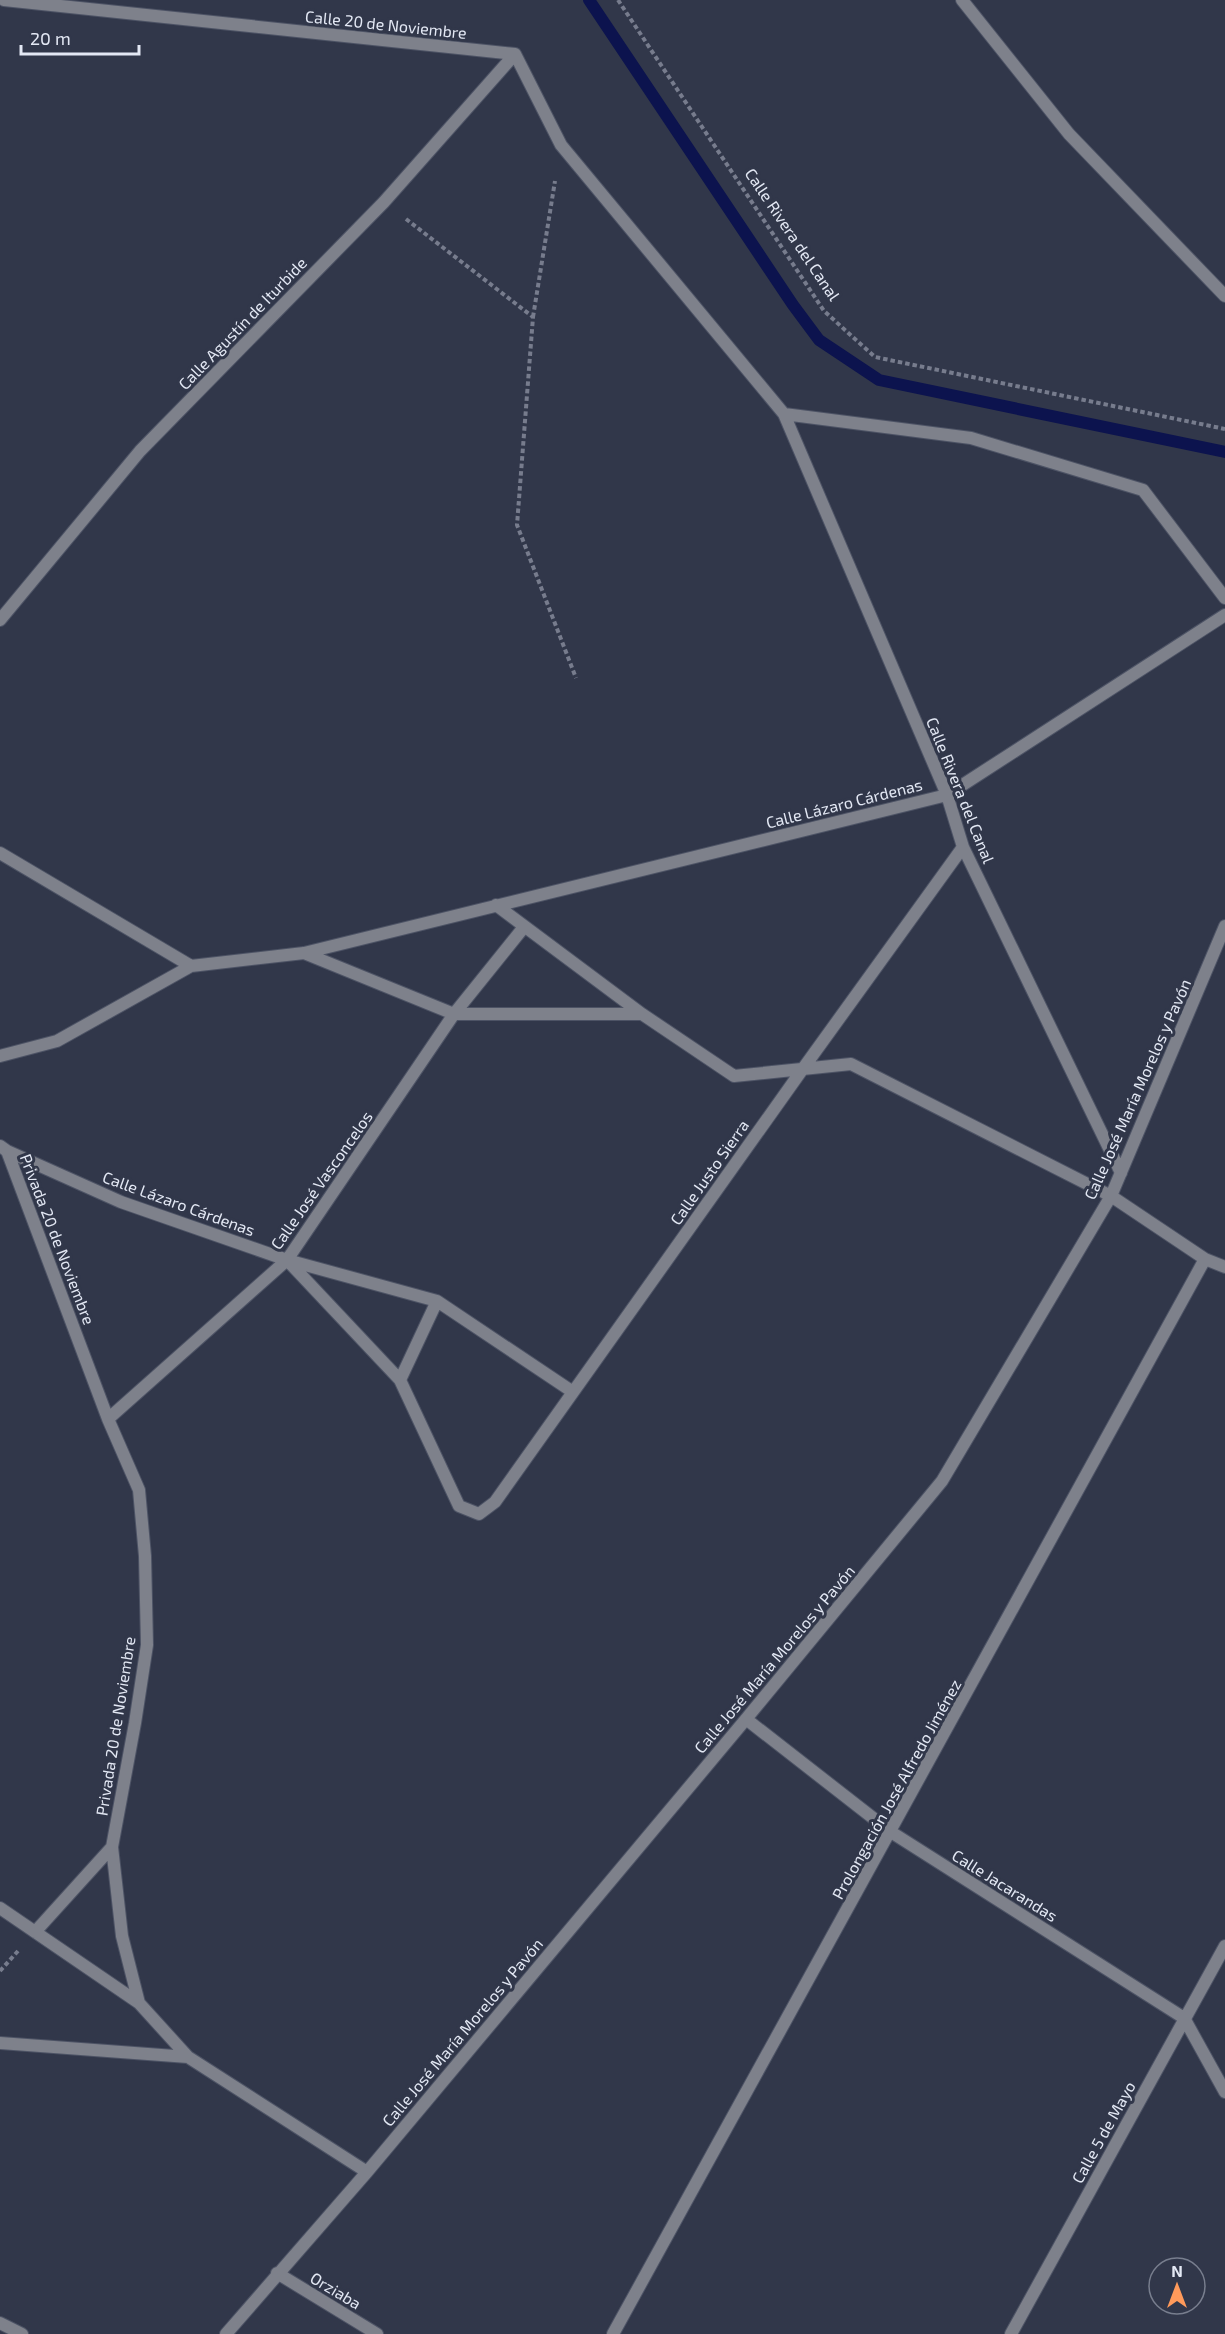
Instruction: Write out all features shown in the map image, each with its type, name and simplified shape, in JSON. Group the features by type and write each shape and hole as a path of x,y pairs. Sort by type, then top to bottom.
{"street":[{"name":"Calle 20 de Noviembre","path":"3,0 515,54"},
{"path":"962,0 1069,134 1225,296"},
{"name":"Calle Rivera del Canal","path":"515,54 561,145 784,414 947,795 963,847 1120,1173"},
{"name":"Calle Agustín de Iturbide","path":"0,620 140,451 384,202 515,54"},
{"path":"784,414 971,438 1143,490 1225,598"},
{"name":"Calle Lázaro Cárdenas","path":"0,1056 57,1041 191,966 304,953 947,795 1225,615"},
{"name":"Calle Justo Sierra","path":"400,1380 459,1506 479,1514 495,1502 963,847"},
{"path":"0,853 191,966"},
{"path":"496,905 642,1014 734,1076 851,1064 1111,1196 1205,1259 1225,1267"},
{"name":"Calle José María Morelos y Pavón","path":"226,2334 367,2172 746,1719 942,1480 1111,1196 1225,926"},
{"name":"Calle José Vasconcelos","path":"108,1419 287,1260 454,1014 524,927"},
{"path":"304,953 454,1014 642,1014"},
{"name":"Calle Lázaro Cárdenas","path":"4,1148 121,1202 287,1260 437,1301 573,1392"},
{"name":"Privada 20 de Noviembre","path":"4,1148 108,1419 138,1490 145,1556 147,1646 112,1847 122,1936 138,2003 188,2057"},
{"name":"Prolongación José Alfredo Jiménez","path":"614,2334 1205,1259"},
{"path":"287,1260 400,1380 437,1301"},
{"name":"Calle Jacarandas","path":"746,1719 891,1832 1184,2018 1225,2092"},
{"path":"35,1932 112,1847"},
{"path":"0,1908 138,2003"},
{"name":"Calle 5 de Mayo","path":"1011,2334 1225,1946"},
{"path":"0,2043 188,2057 367,2172"},
{"name":"Orziaba","path":"277,2273 377,2334"},
{"path":"0,2323 22,2334"}],"path":[{"name":"Calle Rivera del Canal","path":"618,0 824,311 875,357 1225,429"},
{"path":"561,145 533,317 517,525 576,678"},
{"path":"384,202 533,317"}],"waterway":[{"path":"589,0 793,305 819,340 879,380 1225,452"}]}
